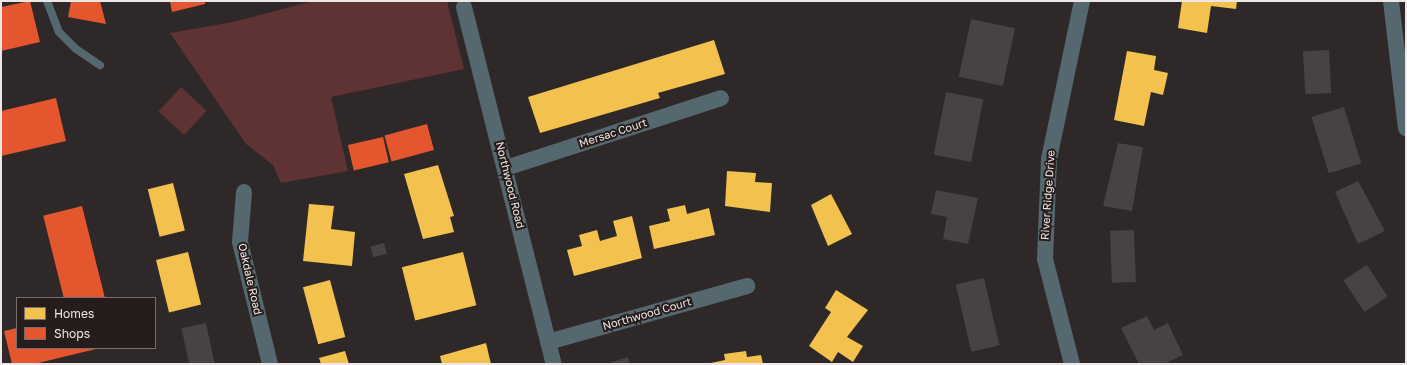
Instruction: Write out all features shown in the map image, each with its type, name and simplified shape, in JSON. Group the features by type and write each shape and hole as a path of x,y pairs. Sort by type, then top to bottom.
{"street":[{"name":"River Ridge Drive","path":"1072,364 1044,259 1049,159 1082,1"},
{"path":"1391,1 1406,128"},
{"name":"Northwood Road","path":"461,4 506,168 554,364"},
{"name":"Mersac Court","path":"506,168 721,98"},
{"name":"Oakdale Road","path":"244,192 240,242 270,364"},
{"name":"Northwood Court","path":"548,342 747,286"}],"lane":[{"path":"47,1 59,32 76,49 100,65"}],"shaded area":[{"path":"313,1 447,1 464,69 331,97 348,171 281,183 273,165 246,144 170,33 233,22"},
{"path":"181,87 207,111 184,135 158,111"}],"building: Homes":[{"path":"1182,1 1237,1 1236,9 1211,6 1207,33 1178,28"},
{"path":"714,40 725,74 658,93 660,98 540,133 528,97"},
{"path":"1127,51 1156,56 1154,70 1168,73 1163,95 1151,92 1144,126 1114,120"},
{"path":"438,165 454,216 450,217 454,232 423,239 404,174"},
{"path":"727,171 756,173 755,182 772,183 770,212 725,206"},
{"path":"173,183 185,231 160,237 148,189"},
{"path":"831,194 852,234 828,246 811,205"},
{"path":"309,204 334,206 331,229 355,232 352,266 303,261"},
{"path":"685,205 687,214 709,208 715,235 654,249 649,226 670,221 667,209"},
{"path":"632,216 642,258 574,276 567,250 582,246 579,235 597,230 600,241 617,236 613,221"},
{"path":"188,252 201,304 169,312 156,260"},
{"path":"463,252 476,305 415,321 402,267"},
{"path":"330,280 345,337 318,344 303,287"},
{"path":"836,290 868,310 847,337 863,346 853,362 838,352 832,362 809,346 831,312 825,308"},
{"path":"486,343 491,364 442,364 440,356"},
{"path":"345,351 349,364 321,364 319,358"},
{"path":"746,351 747,357 761,355 763,364 706,364 725,360 724,354"}],"building: Shops":[{"path":"30,1 40,42 1,51 1,7"},
{"path":"71,1 100,1 106,24 68,17"},
{"path":"170,1 205,1 205,4 172,12"},
{"path":"56,98 66,141 1,156 1,111"},
{"path":"427,124 434,150 391,161 384,135"},
{"path":"383,137 389,162 354,170 348,145"},
{"path":"82,206 105,297 63,297 43,216"},
{"path":"16,328 16,349 96,349 34,364 12,364 4,331"}],"building: Other":[{"path":"971,19 1015,28 1003,86 959,77"},
{"path":"1329,50 1331,93 1305,94 1303,51"},
{"path":"946,92 983,99 971,162 934,155"},
{"path":"1344,107 1361,163 1329,173 1311,117"},
{"path":"1118,143 1143,147 1132,211 1103,206"},
{"path":"1358,181 1385,231 1358,244 1335,192"},
{"path":"936,190 978,198 968,244 943,239 947,217 931,214"},
{"path":"1134,230 1136,282 1112,283 1110,231"},
{"path":"384,243 387,254 373,257 370,247"},
{"path":"1367,265 1388,297 1364,312 1344,280"},
{"path":"984,278 1000,345 971,352 956,285"},
{"path":"1147,316 1154,330 1168,323 1183,355 1164,364 1139,364 1121,328"},
{"path":"206,323 215,364 189,364 182,328"},
{"path":"628,357 630,364 606,364"}]}
